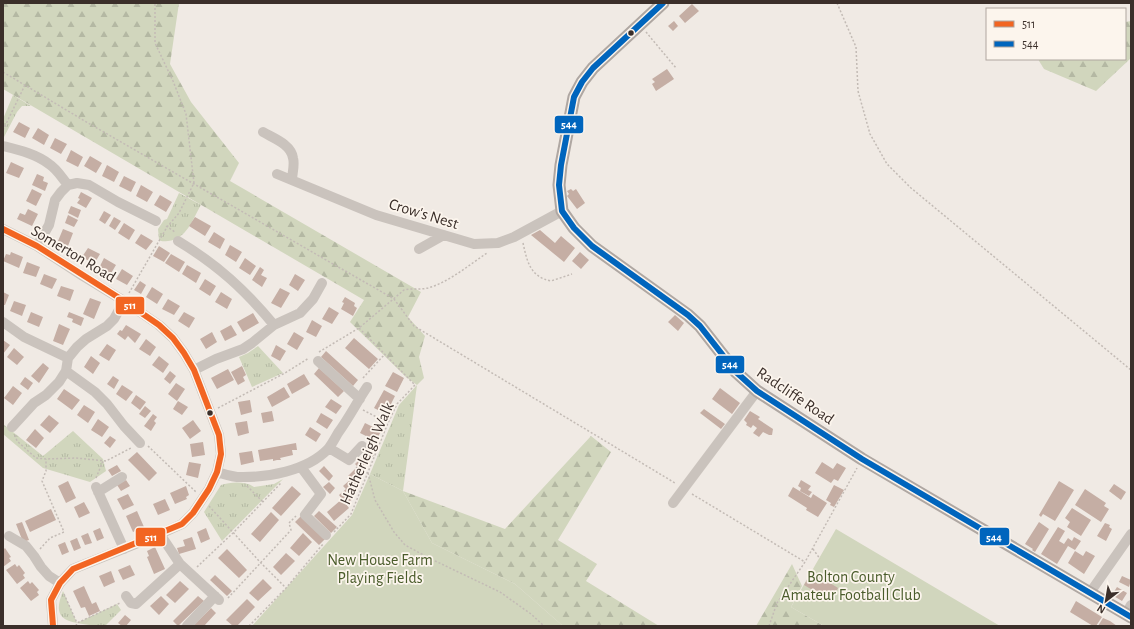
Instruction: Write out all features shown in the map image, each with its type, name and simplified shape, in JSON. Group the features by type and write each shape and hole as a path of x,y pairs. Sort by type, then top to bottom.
{"main road":[{"name":"Radcliffe Road","path":"662,3 593,68 582,82 574,97 561,165 559,184 562,211 574,228 592,246 692,318 736,372 757,391 862,459 1089,594 1129,612"}],"street":[{"path":"263,132 286,145 291,151 294,158 292,180"},
{"path":"3,146 24,151 51,165 68,185"},
{"name":"Crow's Nest","path":"277,174 376,215 474,244 498,243 521,233 562,211"},
{"path":"37,246 49,225 55,200 68,185 77,183 89,185 150,221"},
{"name":"Somerton Road","path":"3,229 37,246 124,301 158,325 173,338 194,370 211,412 221,444 220,461 217,472 203,499 193,513 182,524 74,569 60,583 51,600 53,626"},
{"path":"419,249 432,248 444,235"},
{"path":"184,242 238,285 253,299 274,325"},
{"path":"194,370 216,359 243,349 274,325 300,312 323,289"},
{"path":"12,427 24,419 34,403 46,395 59,382 66,371 68,358 86,339 107,326 114,319 124,301"},
{"path":"3,322 24,337 68,358"},
{"path":"317,356 358,403"},
{"path":"66,371 95,392 123,418 140,442"},
{"path":"217,472 237,477 254,477 298,468 316,460 329,448 367,387"},
{"path":"673,503 757,391"},
{"path":"329,448 349,460 362,446"},
{"path":"298,468 321,494 305,515 327,537"},
{"path":"122,477 100,488 124,549"},
{"path":"160,534 180,564 217,598 187,626"},
{"path":"1089,594 1131,534"},
{"path":"9,536 26,546 41,568 49,576 60,583"},
{"path":"127,598 133,604 138,602 180,564"}],"path":[{"path":"124,301 167,227 178,213 194,183 186,114 173,81 155,43 155,3"},
{"path":"837,3 856,47 858,91 870,134 887,164 911,188 1131,370"},
{"path":"639,25 676,68"},
{"path":"3,72 88,123 394,299 414,326 805,562"},
{"path":"3,130 25,85"},
{"path":"150,221 162,223 181,236 184,242"},
{"path":"521,233 528,265 533,271 546,280 551,281 572,274"},
{"path":"211,412 317,356 359,328 404,290 411,288 421,290 430,288 458,274 498,243"},
{"name":"Hatherleigh Walk","path":"249,626 286,588 327,537 351,514 397,404 415,385 359,328"},
{"path":"367,387 361,380 386,354"},
{"path":"358,403 388,423"},
{"path":"12,427 17,441 36,458 76,458 106,461 140,442 147,444 203,499 260,562 286,588"},
{"path":"34,556 50,538 64,532 42,482 46,471 46,459"},
{"path":"769,626 777,604 805,562 862,459"},
{"path":"349,460 358,470 368,473 375,500 394,532 405,545 500,592 531,614 544,626"},
{"path":"100,488 94,483 103,461"},
{"path":"189,573 233,533 298,468"},
{"path":"237,477 263,502"},
{"path":"217,598 227,598 291,530 289,523 298,514 305,515"},
{"path":"813,548 820,559"},
{"path":"60,583 77,625 127,598"}],"green space":[{"path":"3,3 179,3 170,64 191,102 239,163 230,181 421,292 408,317 425,336 419,357 424,378 417,385 406,377 350,322 364,300 3,89"},
{"path":"1131,21 1131,58 1096,91 1044,69 1039,60 1126,60 1126,22"},
{"path":"13,95 31,106 22,106 17,112 3,139 3,119"},
{"path":"179,193 201,205 188,228 180,237 168,241 160,241 158,229 164,220 167,219"},
{"path":"258,346 283,373 252,387 239,357"},
{"path":"417,385 403,491 370,474 399,405"},
{"path":"3,424 43,456 73,431 103,459 106,471 90,482 43,468 3,434"},
{"path":"591,436 611,452 558,540 597,564 586,581 659,626 563,626 515,584 432,543 403,491 505,529"},
{"name":"New House Farm Playing Fields","path":"370,474 403,491 432,543 515,584 563,626 252,626 352,515"},
{"path":"283,479 222,541 204,512 221,485 238,483 254,487 274,484"},
{"name":"Bolton County Amateur Football Club","path":"836,529 1000,626 824,626 791,607"},
{"path":"792,564 802,586 791,607 824,626 756,626"},
{"path":"63,591 77,623 61,616 59,603"},
{"path":"117,604 121,610 105,626 77,623"}],"building":[{"path":"692,4 699,11 685,23 679,16"},
{"path":"674,21 678,26 673,31 668,26"},
{"path":"667,69 674,79 656,91 652,84 655,82 652,79"},
{"path":"19,122 30,128 25,138 13,132"},
{"path":"38,128 49,135 44,145 32,138"},
{"path":"55,138 67,144 61,154 50,148"},
{"path":"71,150 83,157 78,167 66,161"},
{"path":"90,156 102,163 96,173 84,166"},
{"path":"11,162 24,168 19,178 6,173"},
{"path":"107,165 119,172 114,182 102,176"},
{"path":"37,174 44,177 43,181 48,183 45,191 32,185"},
{"path":"124,176 136,182 131,192 119,186"},
{"path":"141,185 153,192 147,202 136,196"},
{"path":"32,189 42,194 36,206 26,201"},
{"path":"571,189 573,191 576,189 585,203 577,209 567,196 569,194 567,191"},
{"path":"81,192 92,198 86,208 77,203 80,199 78,198"},
{"path":"160,195 172,202 166,212 154,205"},
{"path":"71,206 81,210 78,218 68,213"},
{"path":"28,209 38,214 32,226 17,219 20,213 25,215"},
{"path":"104,211 111,215 105,224 99,220"},
{"path":"68,215 78,220 74,227 65,223"},
{"path":"114,217 121,221 115,230 109,226"},
{"path":"195,217 211,226 205,236 189,226"},
{"path":"124,223 135,230 129,240 118,233"},
{"path":"63,229 73,233 68,246 58,241"},
{"path":"540,230 555,243 561,236 575,248 564,262 531,235"},
{"path":"214,232 225,239 220,249 208,242"},
{"path":"141,234 153,241 146,250 135,243"},
{"path":"230,245 242,252 236,262 225,255"},
{"path":"159,246 170,253 164,262 153,256"},
{"path":"88,248 100,254 94,264 82,257"},
{"path":"11,252 23,257 19,268 3,261 6,254 10,255"},
{"path":"580,252 589,260 581,269 572,261"},
{"path":"171,254 185,262 179,272 165,263"},
{"path":"104,258 116,265 110,275 99,268"},
{"path":"245,258 256,266 250,275 239,268"},
{"path":"27,262 40,267 36,277 23,273"},
{"path":"187,265 201,273 196,283 182,274"},
{"path":"260,267 264,270 261,275 267,278 262,287 252,280"},
{"path":"122,269 133,276 127,285 116,279"},
{"path":"44,274 57,279 52,289 40,284"},
{"path":"295,274 305,280 298,291 289,285"},
{"path":"205,279 216,286 210,296 199,289"},
{"path":"140,281 146,285 141,294 134,290"},
{"path":"61,286 74,290 70,301 57,296"},
{"path":"152,287 163,294 157,304 146,297"},
{"path":"280,288 290,293 281,308 271,303"},
{"path":"3,292 9,295 5,305 3,305"},
{"path":"221,292 232,299 227,309 215,302"},
{"path":"345,297 355,303 354,306 357,308 353,316 341,309 344,303 342,302"},
{"path":"90,298 101,302 94,319 83,314"},
{"path":"168,299 180,306 174,315 162,309"},
{"path":"14,301 26,305 22,316 10,311"},
{"path":"329,307 339,313 332,324 322,319"},
{"path":"31,312 43,317 39,327 27,322"},
{"path":"69,312 84,318 81,326 72,322 73,319 67,317"},
{"path":"184,312 195,318 189,328 178,321"},
{"path":"253,313 259,323 243,332 237,322"},
{"path":"675,315 684,323 678,331 668,322"},
{"path":"312,320 322,326 316,337 306,332"},
{"path":"59,324 70,329 63,345 53,341"},
{"path":"126,325 141,334 135,343 128,336 125,340 117,334 120,330 122,331"},
{"path":"231,325 237,335 225,341 220,331"},
{"path":"212,332 217,342 206,349 200,339"},
{"path":"294,332 304,338 297,350 287,344"},
{"path":"354,338 378,359 369,369 345,348"},
{"path":"146,339 156,347 150,356 139,349"},
{"path":"3,340 10,345 3,354"},
{"path":"107,344 116,350 109,361 99,355"},
{"path":"276,345 286,351 280,361 271,356"},
{"path":"14,348 24,357 17,365 7,357"},
{"path":"326,351 358,380 353,386 321,357"},
{"path":"91,356 100,363 93,374 84,367"},
{"path":"159,356 169,364 163,373 152,365"},
{"path":"43,363 49,368 39,383 31,376"},
{"path":"242,366 246,375 243,377 245,381 238,385 231,372"},
{"path":"319,368 344,391 338,397 314,374"},
{"path":"228,369 234,380 217,389 211,378"},
{"path":"170,371 176,376 170,384 164,379"},
{"path":"393,372 404,378 397,392 385,386"},
{"path":"304,374 310,384 292,394 287,384"},
{"path":"113,376 119,380 114,389 107,384"},
{"path":"25,377 33,383 28,390 20,384"},
{"path":"176,383 185,389 177,401 168,394"},
{"path":"122,385 133,392 126,401 116,394"},
{"path":"13,386 22,393 13,405 4,398"},
{"path":"284,387 290,397 272,407 267,397"},
{"path":"720,388 740,403 732,414 712,399"},
{"path":"64,389 80,400 72,410 57,399"},
{"path":"384,390 395,396 386,414 374,408"},
{"path":"136,395 146,402 140,410 131,403"},
{"path":"331,399 342,406 336,414 325,407"},
{"path":"250,400 252,412 241,415 238,402"},
{"path":"178,401 188,407 182,415 173,409"},
{"path":"84,405 95,412 88,423 77,415"},
{"path":"145,406 151,411 145,418 139,414"},
{"path":"704,409 725,424 721,429 700,413"},
{"path":"272,411 274,421 263,423 261,413"},
{"path":"750,411 760,417 758,419 773,429 772,435 763,432 759,437 753,433 757,428 753,425 751,428 746,425 747,423 744,420"},
{"path":"321,413 333,420 327,429 316,422"},
{"path":"153,414 157,417 154,421 156,423 151,431 144,426"},
{"path":"49,415 59,423 50,433 40,425"},
{"path":"98,419 109,427 102,437 91,430"},
{"path":"193,420 201,431 190,439 182,428"},
{"path":"247,421 249,433 238,436 235,423"},
{"path":"365,423 381,431 376,441 360,433"},
{"path":"310,427 321,434 316,442 305,435"},
{"path":"35,429 44,438 36,448 26,440"},
{"path":"110,436 116,440 110,448 104,443"},
{"path":"203,442 205,455 192,457 190,444"},
{"path":"296,443 297,450 292,450 293,455 280,458 281,460 273,461 273,459 260,461 258,450"},
{"path":"369,450 374,455 360,469 355,464"},
{"path":"252,451 254,462 241,465 239,453"},
{"path":"137,452 157,473 149,481 128,460"},
{"path":"189,462 201,464 198,478 186,475"},
{"path":"822,462 833,469 837,463 846,468 838,481 834,479 831,483 815,473"},
{"path":"117,465 121,471 112,476 108,470"},
{"path":"324,466 333,476 329,481 319,471"},
{"path":"355,469 363,478 355,485 358,488 351,494 354,498 346,504 349,508 334,521 327,512 342,499 339,495 346,489 343,486 351,479 348,476"},
{"path":"126,480 130,486 121,491 117,485"},
{"path":"801,480 811,486 808,490 812,492 809,496 800,491 801,488 798,486"},
{"path":"68,481 76,498 66,503 58,486"},
{"path":"1059,481 1074,490 1055,521 1043,514 1041,517 1039,515"},
{"path":"329,482 335,488 330,494 323,487"},
{"path":"1114,484 1126,492 1121,500 1109,491"},
{"path":"834,485 844,490 834,507 826,500"},
{"path":"186,486 189,495 186,497 187,499 175,504 170,493"},
{"path":"292,486 301,494 281,516 272,508"},
{"path":"793,487 811,498 813,494 827,503 818,517 788,496"},
{"path":"1085,489 1106,503 1104,506 1109,509 1101,522 1075,505"},
{"path":"128,494 134,505 123,510 117,499"},
{"path":"165,499 170,510 158,515 153,504"},
{"path":"84,502 90,513 79,518 74,507"},
{"path":"1072,508 1091,520 1081,536 1067,527 1070,522 1065,518"},
{"path":"51,509 56,520 30,532 25,521"},
{"path":"137,511 144,527 133,532 126,516"},
{"path":"319,511 337,527 331,533 314,516"},
{"path":"271,512 279,520 260,542 251,534"},
{"path":"301,516 325,539 319,545 295,522"},
{"path":"22,522 29,540 23,542 16,524"},
{"path":"1039,522 1049,529 1035,552 1025,544"},
{"path":"1105,523 1110,525 1109,527 1112,529 1106,541 1097,536"},
{"path":"1058,527 1065,531 1059,541 1064,544 1068,538 1072,541 1074,537 1081,541 1075,550 1068,546 1057,564 1041,554"},
{"path":"100,528 104,538 97,541 93,531"},
{"path":"206,528 210,539 201,543 197,532"},
{"path":"88,533 92,543 85,545 81,536"},
{"path":"303,533 312,542 299,556 290,548"},
{"path":"192,537 196,549 179,554 177,548 185,546 183,540"},
{"path":"77,538 81,548 74,551 70,541"},
{"path":"65,542 69,552 62,555 58,545"},
{"path":"155,547 165,569 154,574 147,557 149,556 147,551"},
{"path":"5,548 11,557 9,558 11,561 3,567 3,550"},
{"path":"227,549 247,570 239,578 218,558"},
{"path":"1075,551 1083,556 1086,551 1095,556 1084,574 1068,563"},
{"path":"286,553 295,561 281,575 273,567"},
{"path":"15,564 17,567 19,565 25,573 23,575 25,578 17,584 6,570"},
{"path":"130,565 135,575 123,580 118,570"},
{"path":"111,571 115,582 104,587 99,576"},
{"path":"215,575 232,591 227,596 210,580"},
{"path":"1122,576 1131,580 1129,587 1119,582"},
{"path":"808,578 818,584 822,578 838,588 831,601 804,585"},
{"path":"263,579 272,588 258,601 249,593"},
{"path":"28,581 30,584 32,582 39,590 37,592 39,595 31,601 20,588"},
{"path":"180,581 189,589 175,603 166,595"},
{"path":"84,586 92,604 96,602 100,611 89,616 85,607 81,608 73,591"},
{"path":"1117,587 1127,593 1122,601 1112,595"},
{"path":"161,596 169,604 159,615 150,606"},
{"path":"198,596 204,601 178,626 173,621"},
{"path":"247,599 255,607 237,626 233,626 226,620"},
{"path":"1076,601 1102,617 1096,626 1093,626 1070,612"},
{"path":"211,608 216,613 204,626 193,626"},
{"path":"125,615 131,620 126,626 122,626 118,623"},
{"path":"1103,618 1110,621 1117,626 1098,626"}],"transit line":[{"name":"544","path":"663,3 593,68 582,82 574,97 561,165 559,185 562,211 574,228 592,246 688,315 700,326 736,372 757,391 862,459 1131,617"},
{"name":"511","path":"3,229 37,246 124,301 159,325 173,338 194,370 219,435 221,454 217,472 209,489 193,513 182,524 73,569 60,583 51,600 53,626"}]}
